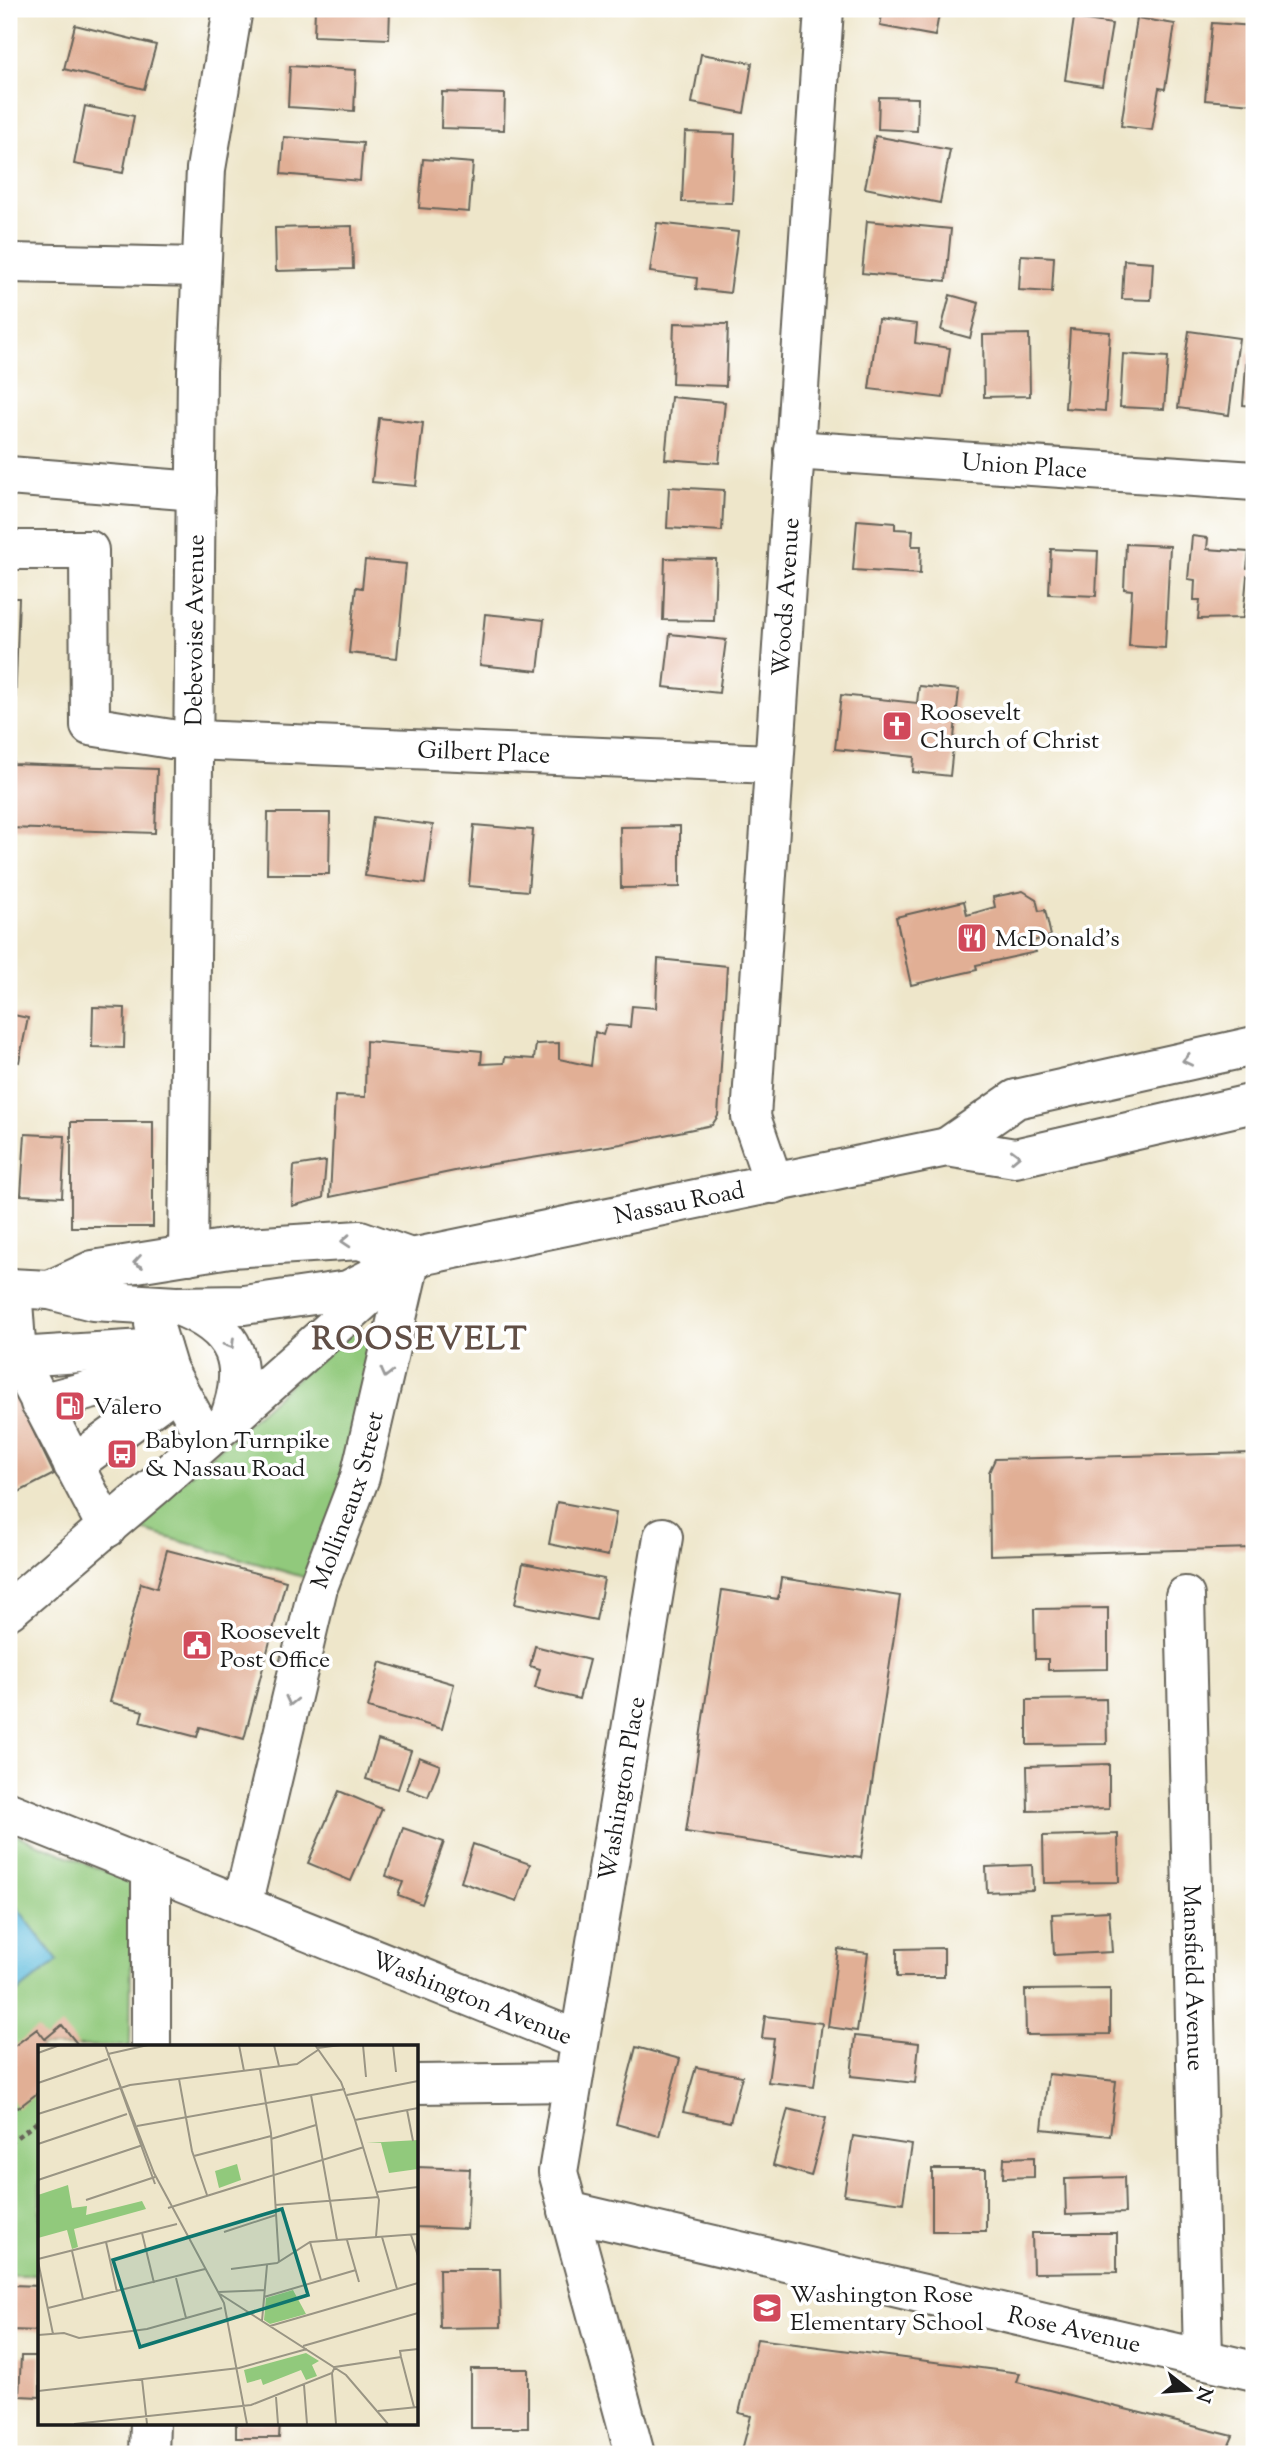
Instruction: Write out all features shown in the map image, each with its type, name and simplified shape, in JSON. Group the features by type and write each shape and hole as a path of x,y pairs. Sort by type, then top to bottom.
{"street":[{"name":"Debevoise Avenue","path":"188,1255 201,267 206,169 233,9"},
{"name":"Woods Avenue","path":"774,1184 751,1116 772,764 824,9"},
{"path":"9,263 201,267"},
{"name":"Union Place","path":"794,450 1254,481"},
{"path":"9,476 196,491"},
{"name":"Gilbert Place","path":"9,550 89,550 90,726 171,739 772,764"},
{"name":"Nassau Road","path":"947,1147 1016,1099 1254,1046"},
{"name":"Nassau Road","path":"10,1288 50,1290 93,1301 162,1305 244,1305 348,1290 411,1258 947,1147 1015,1158 1254,1103"},
{"name":"Nassau Road","path":"50,1290 93,1270 230,1248 360,1240 411,1258"},
{"path":"9,1610 107,1528 411,1258"},
{"name":"Mollineaux Street","path":"242,1906 318,1587 360,1477 411,1258"},
{"path":"10,1288 17,1356 107,1528"},
{"path":"162,1305 197,1314 230,1339 238,1357 240,1375 217,1431 169,1369 162,1305"},
{"path":"17,1356 169,1369"},
{"path":"40,1403 169,1369"},
{"path":"73,1465 169,1369"},
{"name":"Washington Place","path":"578,2040 663,1537"},
{"name":"Mansfield Avenue","path":"1185,1596 1203,2358"},
{"name":"Washington Avenue","path":"9,1812 578,2040 558,2172 635,2454"},
{"path":"151,1869 151,2045"},
{"path":"418,2084 572,2082"},
{"name":"Rose Avenue","path":"568,2211 1254,2371"},
{"path":"149,2424 149,2454"}],"path":[{"path":"9,2143 38,2121"}],"green space":[{"path":"356,1325 380,1342 320,1582 132,1527"},
{"path":"9,1832 132,1882 130,2045 38,2045 38,2275 9,2275"}],"water":[{"path":"13,1902 58,1961 9,1999 9,1904"}],"building":[{"path":"315,9 390,9 389,39 314,36"},
{"path":"883,9 940,9 935,36 880,26"},
{"path":"1074,18 1112,24 1102,86 1065,80"},
{"path":"1137,18 1175,24 1165,89 1159,88 1152,130 1121,126"},
{"path":"1212,23 1254,26 1253,104 1205,100"},
{"path":"75,25 156,45 144,89 64,69"},
{"path":"701,54 752,63 744,113 692,103"},
{"path":"290,66 356,70 354,111 288,107"},
{"path":"442,92 505,94 504,130 441,128"},
{"path":"879,97 918,98 917,131 878,129"},
{"path":"85,106 134,116 123,173 74,164"},
{"path":"685,132 735,134 732,203 682,202"},
{"path":"875,136 950,150 940,203 865,188"},
{"path":"284,137 363,143 360,181 281,174"},
{"path":"423,159 473,163 469,212 419,208"},
{"path":"867,221 951,229 946,281 862,273"},
{"path":"657,223 738,232 730,293 696,289 697,278 650,272"},
{"path":"352,226 353,269 276,271 275,228"},
{"path":"1021,255 1054,257 1052,292 1019,290"},
{"path":"1124,260 1153,262 1151,300 1122,299"},
{"path":"950,295 979,303 970,338 941,330"},
{"path":"878,319 917,324 915,343 950,348 943,398 869,389"},
{"path":"674,323 728,324 726,386 672,384"},
{"path":"1070,329 1110,332 1105,411 1065,408"},
{"path":"1189,331 1239,338 1229,415 1178,408"},
{"path":"1029,334 1030,396 984,397 983,335"},
{"path":"1247,353 1254,353 1254,406 1243,405"},
{"path":"1123,354 1168,357 1164,409 1120,407"},
{"path":"671,397 725,402 719,463 665,459"},
{"path":"379,418 423,423 416,486 372,482"},
{"path":"669,487 724,490 722,531 667,528"},
{"path":"857,520 895,523 895,529 913,530 912,546 921,546 920,574 853,570"},
{"path":"1192,536 1208,538 1207,549 1249,552 1247,568 1251,568 1251,577 1247,576 1243,618 1198,619 1200,600 1194,600 1195,580 1188,579"},
{"path":"1126,544 1170,546 1165,648 1129,646 1132,590 1124,589"},
{"path":"1051,549 1098,551 1096,596 1049,594"},
{"path":"665,558 716,559 714,621 663,620"},
{"path":"365,560 406,564 397,658 349,653 356,587 362,588"},
{"path":"9,598 19,598 13,764 157,769 155,833 9,828"},
{"path":"485,614 544,620 538,671 480,665"},
{"path":"670,634 726,640 719,693 664,687"},
{"name":"Roosevelt Church of Christ","path":"919,686 959,690 950,776 913,772 914,757 835,749 841,695 917,703"},
{"path":"268,813 330,813 329,874 267,874"},
{"path":"373,817 433,825 425,884 365,876"},
{"path":"474,825 533,830 528,891 469,886"},
{"path":"680,826 680,887 621,888 620,827"},
{"name":"McDonald's","path":"1023,891 1036,899 1039,911 1045,910 1051,936 1033,941 1036,952 976,965 977,970 911,985 896,917 964,901 967,915 995,907 993,897"},
{"path":"658,959 727,966 718,1116 712,1125 621,1144 474,1167 330,1197 335,1096 365,1097 366,1041 482,1051 481,1064 504,1063 505,1057 534,1059 536,1044 559,1043 559,1059 591,1066 595,1032 603,1035 606,1025 630,1027 632,1006 656,1008"},
{"path":"93,1007 125,1008 124,1048 92,1047"},
{"path":"9,1014 28,1018 19,1062 9,1060"},
{"path":"71,1122 153,1122 153,1227 71,1227"},
{"path":"25,1134 65,1136 62,1197 21,1195"},
{"path":"326,1161 323,1198 292,1206 294,1166"},
{"path":"9,1381 54,1474 9,1497"},
{"path":"1254,1453 1254,1548 990,1555 989,1472 995,1459"},
{"path":"557,1502 616,1513 608,1556 549,1544"},
{"name":"Roosevelt Post Office","path":"167,1550 286,1581 244,1739 200,1727 197,1737 140,1722 143,1711 110,1702 141,1583 157,1588"},
{"path":"523,1563 604,1579 596,1620 515,1604"},
{"path":"781,1578 900,1596 861,1858 686,1832 722,1590 778,1599"},
{"path":"1108,1608 1108,1669 1048,1670 1048,1659 1035,1659 1034,1609"},
{"path":"535,1646 589,1660 579,1699 535,1688 540,1669 530,1666"},
{"path":"380,1662 454,1684 442,1729 368,1708"},
{"path":"1106,1699 1107,1744 1027,1745 1027,1700"},
{"path":"378,1740 411,1751 398,1789 366,1779"},
{"path":"419,1757 440,1765 428,1797 407,1789"},
{"path":"1109,1764 1109,1809 1028,1811 1027,1766"},
{"path":"339,1791 382,1809 351,1881 308,1863"},
{"path":"403,1828 444,1842 422,1904 398,1895 403,1882 386,1876"},
{"path":"1118,1834 1119,1882 1044,1883 1043,1836"},
{"path":"473,1844 530,1864 517,1901 461,1882"},
{"path":"1032,1865 1033,1890 987,1892 986,1867"},
{"path":"1109,1911 1112,1952 1054,1955 1052,1914"},
{"path":"944,1948 944,1977 897,1977 897,1949"},
{"path":"838,1949 868,1953 857,2031 828,2027"},
{"path":"1110,1989 1110,2034 1026,2035 1025,1990"},
{"path":"765,2016 822,2023 814,2087 768,2082 774,2039 762,2038"},
{"path":"62,2025 78,2045 38,2045 38,2093 18,2108 9,2096 9,2071 13,2068 9,2063 9,2050 37,2029 45,2039"},
{"path":"855,2036 919,2043 915,2083 851,2076"},
{"path":"636,2047 680,2059 659,2136 616,2124"},
{"path":"696,2067 742,2076 730,2122 683,2112"},
{"path":"1048,2074 1116,2081 1110,2136 1042,2129"},
{"path":"788,2109 826,2118 811,2176 773,2165"},
{"path":"853,2136 912,2145 903,2203 844,2195"},
{"path":"1034,2157 1034,2177 1003,2178 1004,2158"},
{"path":"418,2167 470,2169 467,2229 418,2227"},
{"path":"932,2169 986,2169 986,2231 932,2231"},
{"path":"1124,2177 1125,2213 1066,2215 1065,2179"},
{"path":"1032,2233 1117,2233 1117,2272 1033,2273"},
{"path":"439,2269 500,2269 501,2327 440,2328"},
{"path":"11,2285 38,2286 38,2331 10,2330"},
{"path":"757,2339 1020,2373 1017,2382 1233,2436 1225,2454 741,2454 751,2416 739,2413"},
{"path":"21,2356 38,2356 38,2397 19,2396"},
{"path":"471,2369 528,2369 528,2428 471,2428"},
{"path":"236,2424 280,2424 279,2438 236,2438"}],"place":[{"name":"Roosevelt Church of Christ","path":"897,726"},
{"name":"McDonald's","path":"972,938"},
{"name":"Valero","path":"70,1406"},
{"name":"Babylon Turnpike & Nassau Road","path":"122,1454"},
{"name":"Roosevelt Post Office","path":"197,1645"},
{"name":"Washington Rose Elementary School","path":"767,2308"}],"district":[{"name":"ROOSEVELT","path":"420,1338"}]}
